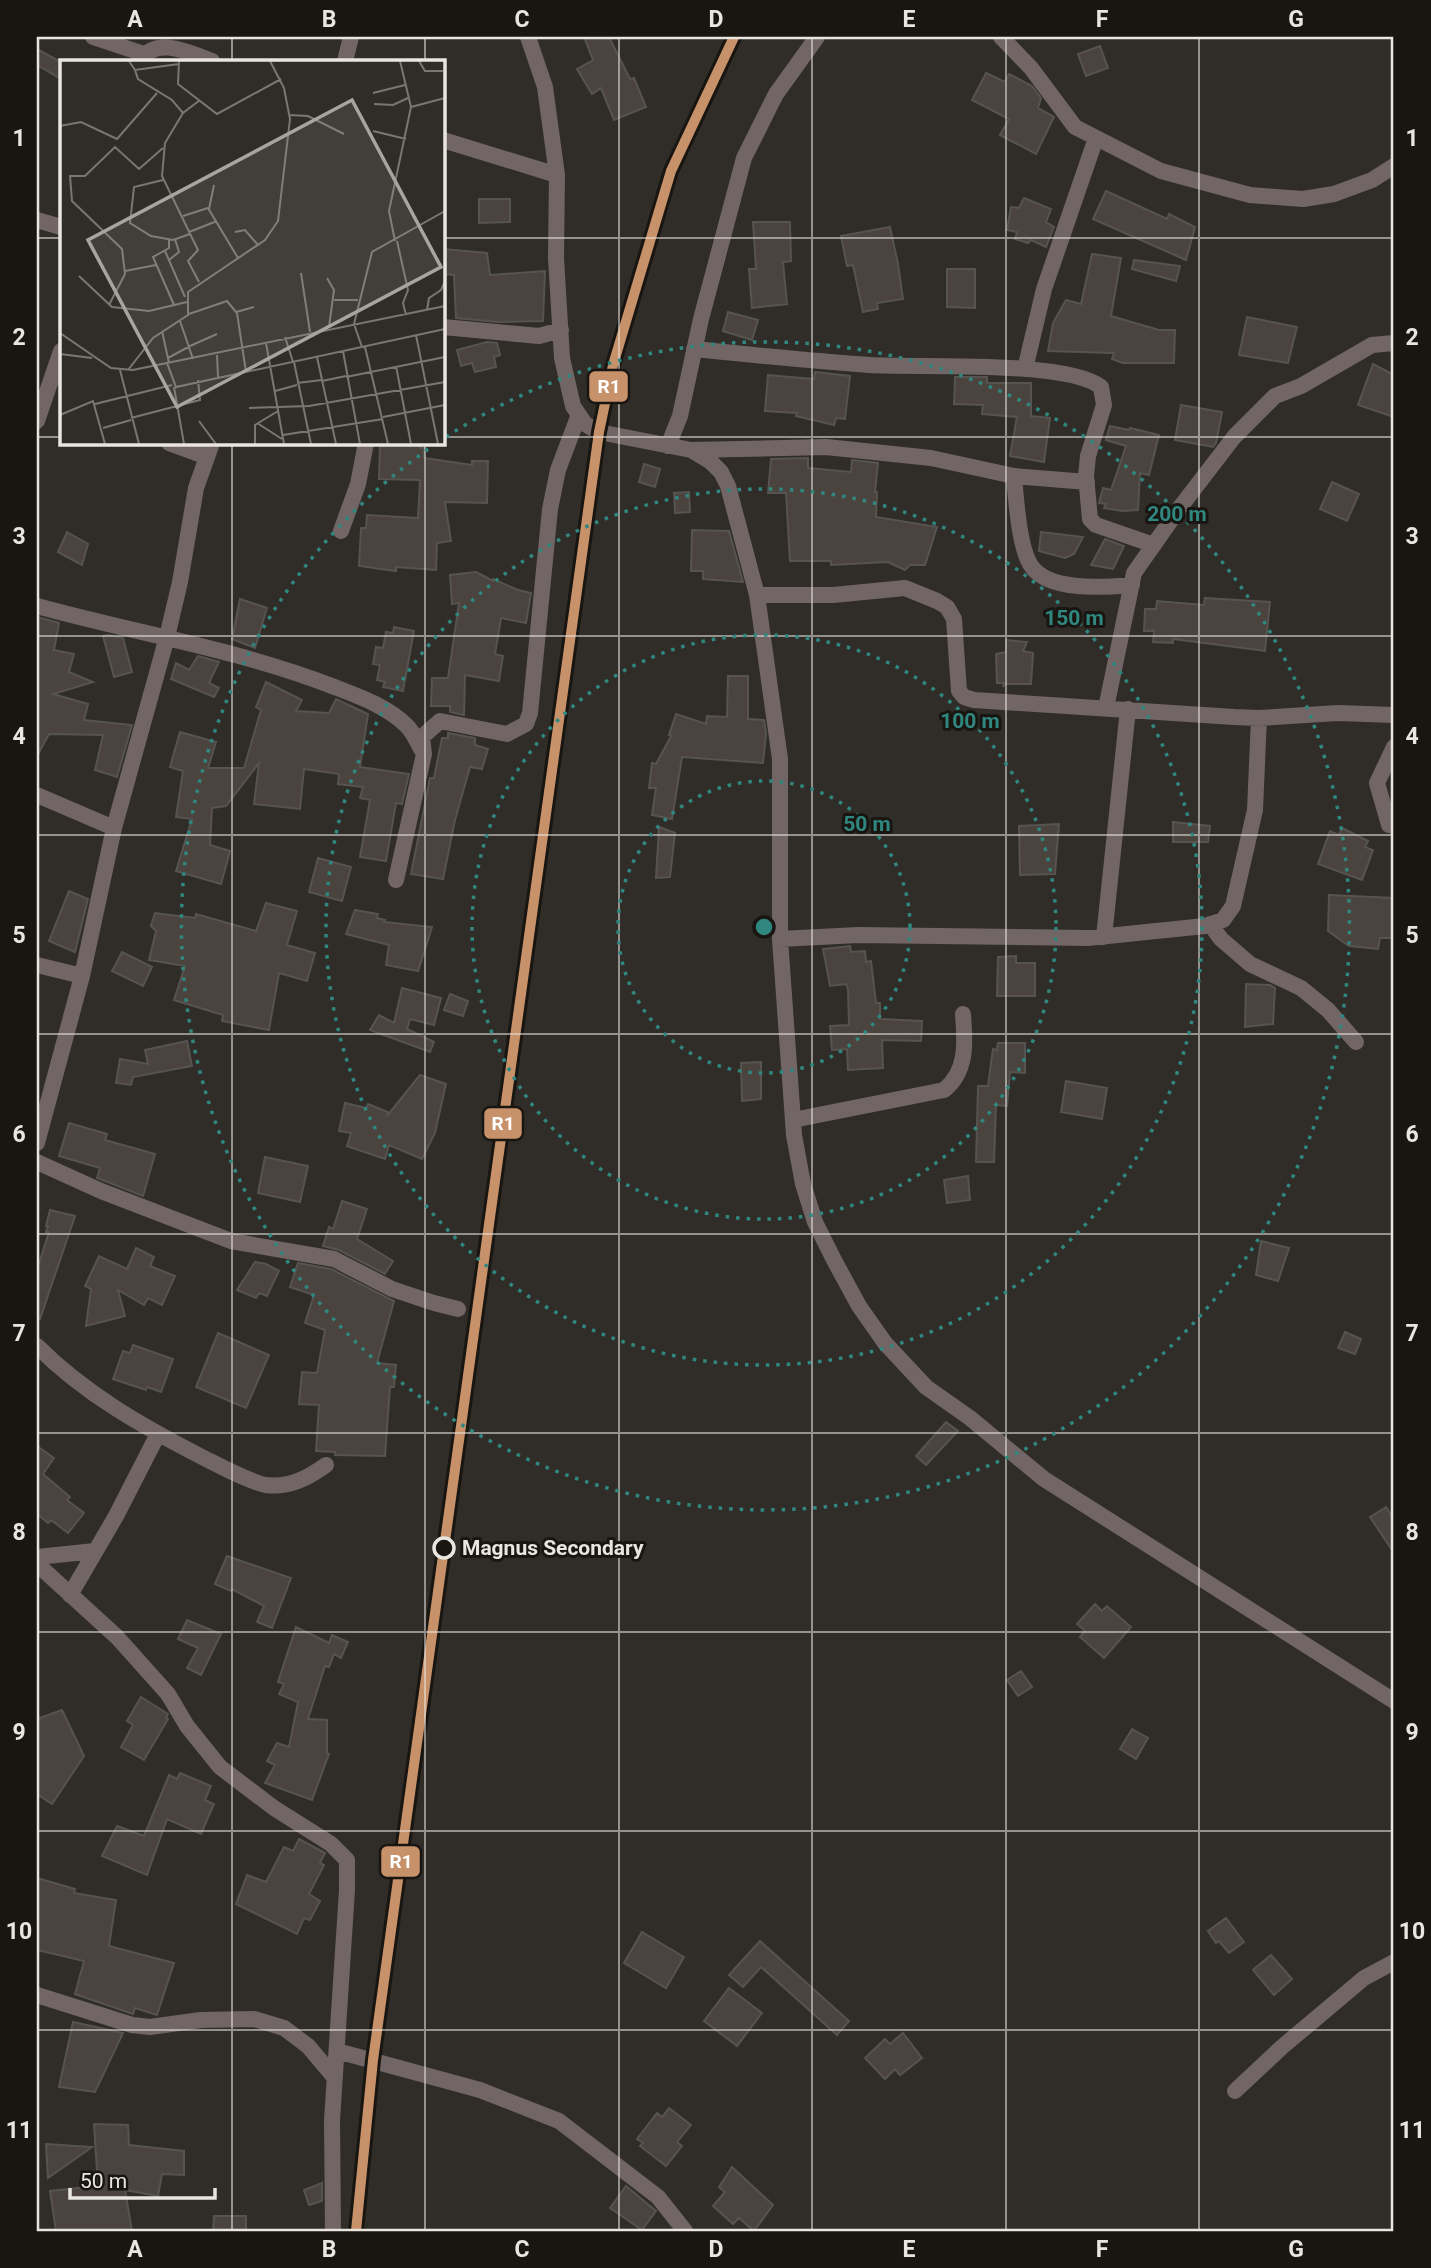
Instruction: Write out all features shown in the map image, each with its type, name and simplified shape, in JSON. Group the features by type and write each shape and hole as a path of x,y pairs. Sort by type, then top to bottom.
{"street":[{"path":"93,37 142,58 162,42 209,60"},
{"path":"345,60 351,37"},
{"path":"528,37 545,87 557,175 556,258 562,358 573,406 585,424 599,432 691,450 826,447 931,458 1014,476 1087,482"},
{"path":"668,446 680,416 694,349 744,158 776,94 817,37"},
{"path":"1001,37 1031,68 1075,127 1161,171 1250,195 1303,199 1334,194 1371,180 1394,166"},
{"path":"1025,369 1044,289 1096,138"},
{"path":"444,140 557,175"},
{"path":"37,220 60,227"},
{"path":"444,327 539,337 561,330"},
{"path":"1106,708 1133,573 1234,437 1275,396 1301,386 1372,345 1394,343"},
{"path":"694,349 871,365 1025,369 1091,379 1101,387 1104,405 1088,456 1090,519 1096,525 1154,545"},
{"path":"37,421 55,386 60,357"},
{"path":"396,880 424,754 422,737 440,721 507,734 526,724 531,706 550,509 558,470 578,417"},
{"path":"37,1143 82,976 114,828 167,637 180,582 196,488 209,450 175,444"},
{"path":"341,531 358,484 366,444"},
{"path":"691,450 711,462 721,472 728,486 757,595 780,758 780,939 793,1120 803,1184 815,1222 859,1306 885,1343 926,1387 970,1418 1044,1479 1394,1701"},
{"path":"1014,476 1021,533 1032,567 1044,577 1063,583 1096,587 1132,585"},
{"path":"757,595 834,594 905,588 947,607 954,619 959,691 964,697 974,700 1259,718 1338,713 1394,715"},
{"path":"37,607 167,637 306,676 367,699 394,715 409,728 424,754"},
{"path":"1104,937 1128,709"},
{"path":"780,939 858,935 1104,937 1210,924 1223,920 1234,906 1255,810 1259,718"},
{"path":"1389,825 1377,783 1394,747"},
{"path":"37,794 114,828"},
{"path":"1210,924 1221,939 1250,964 1301,988 1328,1010 1356,1042"},
{"path":"37,965 82,976"},
{"path":"793,1120 944,1090 955,1081 961,1069 964,1051 963,1014"},
{"path":"37,1162 101,1191 231,1241 334,1259 392,1289 458,1308"},
{"path":"37,1346 93,1395 158,1434 263,1485 295,1483 326,1465"},
{"path":"70,1595 121,1507 158,1434"},
{"path":"37,1557 95,1551"},
{"path":"37,1564 117,1637 168,1694 187,1726 220,1767 274,1808 331,1844 346,1860 347,1889 332,2120 333,2231"},
{"path":"1235,2091 1282,2047 1364,1978 1394,1962"},
{"path":"37,1995 132,2025 150,2027 201,2020 254,2020 284,2028 309,2046 335,2078"},
{"path":"337,2051 480,2090 559,2121 658,2197 685,2231"}],"building":[{"path":"584,37 609,37 630,79 634,78 646,107 614,120 601,88 592,94 577,69 593,60"},
{"path":"1100,46 1108,68 1086,76 1078,54"},
{"path":"37,49 60,61 60,78 37,65"},
{"path":"986,73 1005,82 1009,74 1032,86 1041,98 1038,108 1054,117 1036,154 1000,135 1009,119 972,100"},
{"path":"1106,191 1167,219 1169,214 1195,227 1186,260 1093,219"},
{"path":"1024,198 1051,209 1046,222 1054,227 1046,247 1031,240 1028,243 1015,239 1017,232 1007,230 1011,207 1019,208"},
{"path":"479,199 510,199 510,222 479,223"},
{"path":"753,222 790,222 791,261 783,262 787,304 752,308 749,269 756,269"},
{"path":"890,227 903,299 877,303 878,309 863,312 853,265 847,266 841,236"},
{"path":"444,249 487,253 490,275 545,271 543,321 498,322 456,318 454,275 444,274"},
{"path":"1092,254 1121,258 1111,316 1159,330 1175,330 1174,363 1123,363 1112,359 1114,353 1048,351 1053,323 1066,300 1081,304"},
{"path":"1134,260 1180,266 1176,281 1132,269"},
{"path":"947,269 975,269 975,308 947,307"},
{"path":"728,312 758,320 752,340 723,331"},
{"path":"1247,317 1297,327 1288,363 1239,355"},
{"path":"487,342 497,343 500,355 494,357 496,367 475,372 472,363 461,366 457,350"},
{"path":"1373,364 1394,375 1394,417 1358,405"},
{"path":"815,372 850,376 845,419 836,418 834,425 796,416 797,413 765,411 768,375 814,379"},
{"path":"955,377 987,377 987,383 1031,383 1031,416 1050,418 1044,462 1010,456 1017,417 982,414 983,405 954,404"},
{"path":"1181,405 1222,412 1213,447 1175,440"},
{"path":"1110,426 1159,435 1149,475 1140,473 1138,510 1104,508 1106,504 1099,503 1103,488 1111,490 1126,446 1106,440"},
{"path":"420,444 420,448 424,448 424,458 472,465 472,461 488,461 487,503 445,502 451,541 437,543 436,570 396,567 396,571 359,566 361,528 366,528 367,515 418,518 420,480 379,479 380,446"},
{"path":"808,458 808,468 851,472 852,460 878,463 876,517 937,527 925,565 910,565 905,570 888,562 831,565 831,561 790,561 786,493 768,493 771,459"},
{"path":"644,464 660,469 655,487 639,482"},
{"path":"1332,482 1359,494 1347,521 1320,509"},
{"path":"689,492 690,512 675,513 674,493"},
{"path":"692,530 729,531 743,582 703,579 703,571 691,571"},
{"path":"67,532 88,544 82,565 58,552"},
{"path":"1041,532 1083,537 1074,554 1065,558 1039,551"},
{"path":"1105,539 1124,546 1113,569 1091,565"},
{"path":"476,572 493,581 531,593 526,623 501,618 495,654 503,656 499,681 465,675 464,715 450,712 450,706 431,706 432,678 448,678 459,603 452,604 450,575"},
{"path":"1205,598 1270,602 1265,651 1173,639 1173,643 1153,642 1154,631 1144,631 1145,609 1156,609 1157,601 1204,605"},
{"path":"240,599 267,608 255,648 232,639"},
{"path":"37,617 59,623 54,650 74,654 69,672 93,682 53,694 88,704 84,720 132,725 117,777 95,770 103,735 49,734 37,756"},
{"path":"394,627 414,631 403,691 383,687 385,682 377,680 380,665 373,664 376,647 383,648 386,632 393,633"},
{"path":"103,636 123,638 132,672 114,677"},
{"path":"1006,640 1027,642 1023,651 1033,653 1031,684 1005,684 1003,687 1004,683 997,683 996,654 1006,652"},
{"path":"198,656 219,662 209,683 219,688 214,697 171,679 176,663 189,670"},
{"path":"728,676 748,676 748,719 764,720 766,733 763,763 682,757 672,819 652,815 656,788 649,788 652,763 656,764 671,736 669,735 676,714 706,724 707,716 727,717"},
{"path":"266,682 302,700 296,711 329,713 336,699 368,714 360,767 409,774 402,804 396,803 386,861 360,857 370,800 360,798 363,787 338,784 339,774 304,769 300,809 254,804 259,763 226,806 212,808 210,845 230,851 221,884 176,871 192,819 176,817 183,771 170,767 180,732 216,742 208,768 244,768 261,710 256,707"},
{"path":"448,733 475,738 475,745 488,749 482,769 470,767 455,820 443,879 411,874 430,778 434,778 442,738 448,738"},
{"path":"1173,822 1210,826 1208,842 1173,842"},
{"path":"1059,824 1055,874 1020,875 1019,826"},
{"path":"659,827 675,833 670,877 656,878"},
{"path":"1342,828 1368,841 1365,847 1373,850 1362,880 1318,864 1330,831 1339,835"},
{"path":"318,858 351,867 342,901 309,892"},
{"path":"69,891 88,899 75,952 49,941"},
{"path":"1329,895 1394,898 1392,938 1380,938 1378,949 1349,946 1328,931"},
{"path":"266,903 297,911 287,945 315,953 307,981 279,973 269,1030 222,1021 223,1015 174,1000 185,966 149,960 156,931 151,926 155,913 195,918 196,914 256,931"},
{"path":"355,910 378,914 377,918 385,920 384,922 432,927 418,971 386,965 389,945 346,934"},
{"path":"850,946 851,952 865,951 866,962 871,961 876,1003 880,1003 880,1019 922,1021 921,1041 882,1040 883,1068 848,1070 847,1049 832,1050 830,1026 849,1025 848,989 846,984 830,986 823,949"},
{"path":"122,952 152,967 143,986 112,971"},
{"path":"1016,956 1016,963 1035,963 1035,996 997,996 998,957"},
{"path":"1246,984 1270,985 1275,988 1273,1024 1245,1027"},
{"path":"402,988 441,998 434,1025 410,1019 407,1029 434,1042 430,1052 370,1030 379,1015 394,1023"},
{"path":"450,994 468,1001 463,1016 444,1010"},
{"path":"187,1041 192,1066 133,1077 131,1085 116,1083 120,1059 148,1064 145,1050"},
{"path":"998,1043 1025,1043 1025,1073 1010,1072 1007,1106 996,1105 994,1162 976,1162 978,1086 988,1086 993,1049 997,1050"},
{"path":"761,1062 761,1099 742,1101 741,1063"},
{"path":"420,1075 446,1084 435,1133 422,1159 389,1145 385,1159 347,1146 351,1133 339,1131 345,1103 366,1108 368,1104 388,1112 387,1116"},
{"path":"1066,1081 1107,1088 1102,1119 1061,1112"},
{"path":"69,1123 107,1134 105,1140 155,1154 143,1196 97,1178 100,1168 59,1156"},
{"path":"265,1157 308,1166 300,1202 258,1193"},
{"path":"968,1176 970,1200 947,1203 944,1180"},
{"path":"342,1201 367,1209 357,1239 393,1261 385,1274 339,1250 323,1246 329,1227 333,1229"},
{"path":"50,1210 75,1216 40,1319 37,1319 37,1270 49,1232 46,1232 46,1226"},
{"path":"1261,1241 1289,1248 1278,1281 1256,1275"},
{"path":"136,1248 154,1257 150,1266 175,1276 162,1305 148,1298 144,1305 118,1290 125,1316 86,1326 91,1289 85,1286 99,1256 127,1269"},
{"path":"255,1262 279,1271 267,1296 259,1293 256,1298 237,1290"},
{"path":"298,1263 331,1269 394,1301 377,1363 396,1365 394,1387 390,1387 385,1456 335,1455 335,1452 316,1451 319,1405 299,1404 302,1372 317,1373 325,1330 305,1323 314,1295 290,1287"},
{"path":"1345,1332 1361,1339 1355,1354 1338,1348"},
{"path":"218,1333 269,1355 246,1408 196,1387"},
{"path":"133,1345 173,1359 161,1392 113,1379 123,1351 130,1353"},
{"path":"946,1422 958,1431 926,1465 916,1456"},
{"path":"37,1446 54,1458 43,1474 70,1497 67,1500 84,1513 68,1533 51,1520 48,1523 37,1514"},
{"path":"1386,1507 1394,1519 1394,1553 1370,1517"},
{"path":"227,1556 291,1578 272,1628 257,1622 264,1606 232,1589 231,1591 215,1584"},
{"path":"1095,1604 1102,1611 1107,1606 1131,1627 1104,1658 1080,1637 1085,1631 1077,1624"},
{"path":"187,1620 221,1634 201,1675 187,1668 198,1648 178,1639"},
{"path":"296,1627 329,1643 332,1635 348,1642 341,1658 334,1654 329,1667 325,1666 308,1719 327,1720 329,1754 312,1800 265,1783 275,1765 267,1761 277,1743 289,1747 298,1702 279,1694 284,1684 278,1682"},
{"path":"1021,1671 1032,1687 1018,1696 1007,1680"},
{"path":"141,1697 168,1714 168,1719 144,1760 121,1747 133,1725 127,1721"},
{"path":"62,1710 84,1756 52,1804 37,1794 37,1719"},
{"path":"1132,1729 1148,1738 1136,1759 1120,1749"},
{"path":"180,1773 211,1786 205,1800 214,1804 201,1834 167,1819 147,1875 102,1856 117,1826 144,1836 169,1775 177,1779"},
{"path":"299,1839 325,1853 320,1863 324,1865 309,1894 320,1901 310,1920 304,1918 297,1934 236,1904 247,1875 266,1882 284,1847 293,1851"},
{"path":"37,1878 75,1889 74,1893 116,1900 109,1946 174,1963 157,2015 135,2008 133,2014 75,1994 84,1961 37,1950"},
{"path":"1226,1918 1244,1942 1229,1953 1219,1941 1216,1943 1208,1931"},
{"path":"642,1932 684,1957 666,1988 624,1963"},
{"path":"760,1941 849,2021 837,2035 761,1967 743,1987 729,1975"},
{"path":"1271,1955 1292,1979 1274,1995 1253,1970"},
{"path":"729,1988 762,2013 737,2046 704,2021"},
{"path":"73,2022 123,2033 95,2092 59,2087"},
{"path":"903,2033 922,2058 900,2075 895,2069 885,2079 865,2058 885,2039 890,2044"},
{"path":"669,2108 691,2125 677,2142 682,2146 666,2166 640,2146 643,2143 637,2139 657,2113 662,2117"},
{"path":"94,2124 128,2125 129,2145 184,2151 184,2175 162,2174 158,2196 125,2190 132,2231 56,2231 50,2191 98,2186"},
{"path":"46,2144 92,2147 48,2178"},
{"path":"732,2167 773,2205 754,2231 739,2218 733,2224 713,2206 725,2192 719,2187"},
{"path":"322,2183 322,2201 309,2205 304,2190"},
{"path":"626,2186 656,2211 642,2230 610,2208"},
{"path":"214,2216 246,2216 246,2231 213,2231"}],"transit line":[{"name":"R1","path":"356,2231 373,2060 599,432 613,365 671,171 734,37"}],"place":[{"name":"Magnus Secondary","path":"444,1548"}]}
